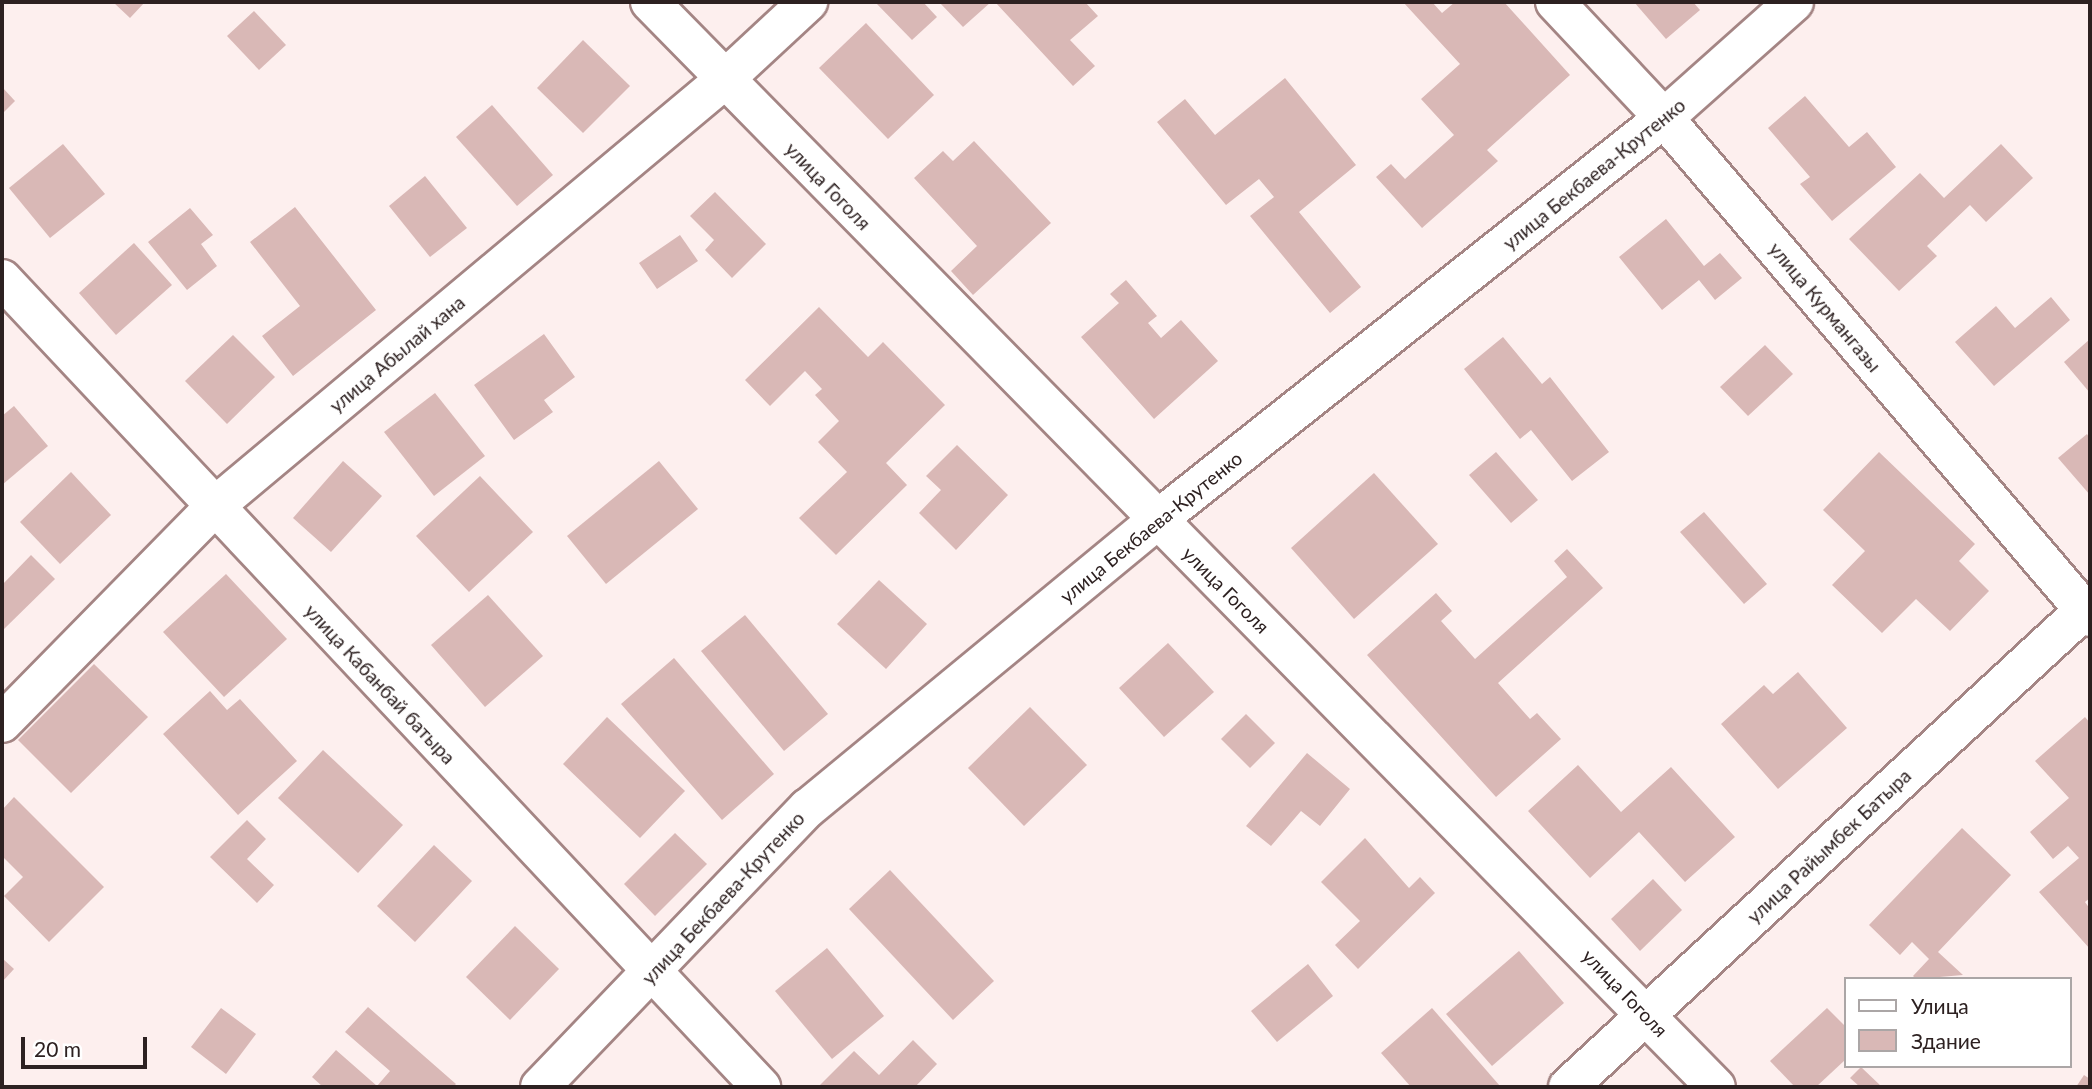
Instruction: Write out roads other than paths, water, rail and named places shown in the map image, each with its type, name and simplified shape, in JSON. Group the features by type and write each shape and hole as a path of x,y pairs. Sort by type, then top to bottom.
{"street":[{"name":"улица Гоголя","path":"650,2 1716,1087"},
{"name":"улица Абылай хана","path":"2,723 215,506 724,80 808,2"},
{"name":"улица Курмангазы","path":"1555,2 1664,118 2088,611"},
{"name":"улица Бекбаева-Крутенко","path":"540,1087 651,975 808,808 1157,520 1664,118 1794,2"},
{"name":"улица Кабанбай батыра","path":"2,279 651,975 761,1087"},
{"name":"улица Райымбек Батыра","path":"1569,1087 2088,611"}]}
